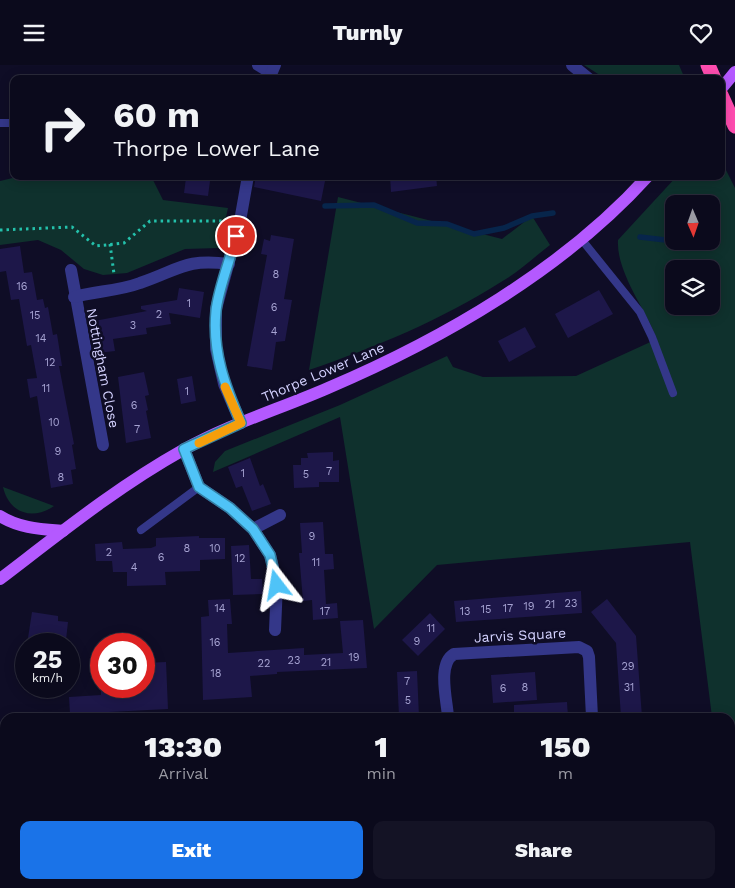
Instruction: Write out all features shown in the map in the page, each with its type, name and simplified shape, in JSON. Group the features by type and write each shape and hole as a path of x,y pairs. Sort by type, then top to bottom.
{"highway":[{"path":"725,104 735,126"}],"main road":[{"path":"725,84 735,72"},
{"name":"Thorpe Lower Lane","path":"0,579 137,477 184,449 241,423 329,388 406,352 559,259 620,207 644,180"},
{"path":"0,516 12,523 63,531"}],"street":[{"path":"258,65 272,72"},
{"path":"572,65 584,75"},
{"path":"241,423 224,384 216,349 216,309 240,221 247,180"},
{"name":"Nottingham Close","path":"74,297 140,283 163,272 197,262 204,261 229,265"},
{"name":"Nottingham Close","path":"71,270 74,297 103,445"},
{"path":"184,449 199,487 230,508 253,529 270,555 277,585 275,631"},
{"path":"253,529 280,515"},
{"name":"Jarvis Square","path":"448,713 445,669 447,660 454,654 579,647 587,651 589,657 592,713"}],"lane":[{"path":"582,240 640,312 652,337 673,393"},
{"path":"141,529 199,487"}],"path":[{"path":"0,230 72,227 96,245 110,245 124,243 150,221 240,221"},
{"path":"110,245 116,289"}],"green space":[{"path":"584,65 679,65 683,75 600,75"},
{"path":"725,168 735,188 735,713 711,713 690,542 437,565 374,629 340,417 213,472 215,462 225,451 340,405 447,356 453,367 483,377 576,376 657,339 627,278 619,252 618,240 673,180 725,180"},
{"path":"10,179 153,180 163,200 228,208 219,248 185,249 127,273 103,275 84,269 61,250 38,240 0,245 0,181"},
{"path":"338,197 502,239 532,216 550,245 508,278 455,309 408,332 309,370"},
{"path":"3,487 54,506 38,513 23,512 10,503"}],"building":[{"path":"186,180 210,181 208,196 184,193"},
{"path":"255,180 325,180 321,201 254,187"},
{"path":"390,180 436,180 437,186 391,192"},
{"path":"271,235 294,239 284,299 292,300 285,341 276,342 272,370 247,366 267,255 261,254 264,239 270,241"},
{"path":"20,246 24,273 32,272 37,300 43,299 45,308 48,307 53,335 57,334 62,366 59,366 74,444 72,445 76,469 71,470 73,484 51,488 37,396 30,398 27,379 37,378 31,345 27,346 19,299 11,300 6,271 0,272 0,249"},
{"path":"179,288 204,292 200,318 169,313 171,324 146,328 147,334 113,339 115,351 98,353 96,342 93,343 89,322 147,311 141,309 141,306 177,300"},
{"path":"599,290 613,314 568,338 555,314"},
{"path":"525,327 536,347 509,362 498,341"},
{"path":"144,372 149,395 145,396 151,438 126,443 118,377"},
{"path":"192,376 196,401 181,404 177,379"},
{"path":"333,452 333,461 339,460 339,482 319,482 319,487 294,488 293,465 301,465 301,458 308,458 307,453"},
{"path":"250,458 260,486 263,484 271,504 252,511 242,486 236,488 228,467"},
{"path":"323,522 325,554 333,554 334,569 324,570 326,604 337,603 338,618 313,620 312,600 303,601 299,553 302,553 300,523"},
{"path":"199,536 199,538 225,538 225,559 200,560 200,571 165,572 166,585 127,586 127,572 113,572 112,561 96,561 95,544 122,542 123,549 151,548 156,546 156,538"},
{"path":"249,545 251,579 262,579 263,594 233,595 231,546"},
{"path":"581,591 582,613 456,622 454,601"},
{"path":"230,599 232,624 227,624 228,653 304,648 304,655 343,653 340,621 363,620 367,668 277,672 277,674 250,676 252,697 203,700 201,617 209,616 208,600"},
{"path":"607,599 636,636 642,713 621,713 616,643 591,612"},
{"path":"32,612 58,616 58,621 68,622 67,633 29,633"},
{"path":"430,613 445,629 418,656 402,640"},
{"path":"155,662 166,662 168,709 70,713 69,698 80,698 80,696 155,698"},
{"path":"417,671 419,713 399,713 397,672"},
{"path":"535,672 537,700 493,703 491,675"},
{"path":"567,702 568,713 514,713 514,705"}],"waterway":[{"path":"325,206 374,205 417,223 447,224 474,234 504,228 532,216 553,213"},
{"path":"640,237 665,240"}],"slow traffic":[{"path":"199,443 241,423 225,387"}],"route":[{"path":"236,236 216,309 216,349 224,384 241,423 184,449 199,487 230,508 253,529 270,555 277,585"}]}
